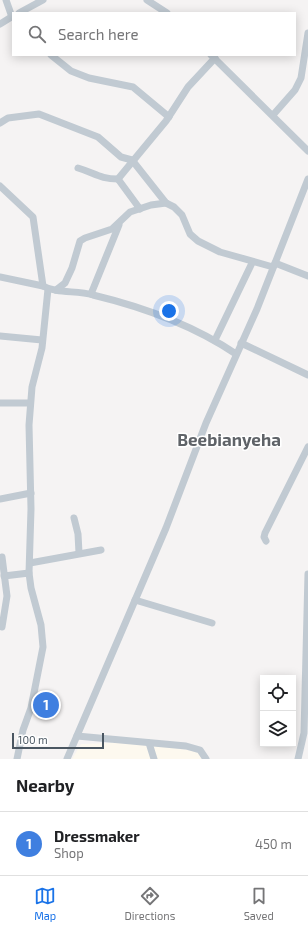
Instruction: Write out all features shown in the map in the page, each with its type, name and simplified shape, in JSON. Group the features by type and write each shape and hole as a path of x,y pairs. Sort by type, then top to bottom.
{"street":[{"path":"6,0 17,12"},
{"path":"22,12 43,0"},
{"path":"147,0 165,12"},
{"path":"0,24 12,18"},
{"path":"273,115 294,90 301,78 308,33"},
{"path":"52,56 71,71 89,78 133,87 169,117"},
{"path":"118,179 132,160 169,117 188,87 213,57 308,151"},
{"path":"0,123 8,118 38,114 98,138 121,157 132,160 166,203 174,207 182,215 190,234 198,241 220,252 252,263 274,265 308,276"},
{"path":"78,168 92,172 101,178 118,179"},
{"path":"118,179 140,209"},
{"path":"67,759 166,528 206,423 274,265 308,180"},
{"path":"0,186 33,217 45,287 42,348 32,387 30,404 31,493 29,573 31,588 41,625 43,647 31,708 23,730 17,759"},
{"path":"56,290 64,282 72,268 80,241 112,229 130,212 151,205 166,203"},
{"path":"91,294 120,221"},
{"path":"215,340 252,263"},
{"path":"0,277 56,290 91,294 142,308 215,340 236,354"},
{"path":"0,336 42,340"},
{"path":"241,343 308,375"},
{"path":"0,403 30,404"},
{"path":"266,541 264,537 265,533 308,447"},
{"path":"0,499 31,493"},
{"path":"74,518 78,534 79,553"},
{"path":"30,563 101,550"},
{"path":"2,557 7,596 2,627"},
{"path":"4,576 29,573"},
{"path":"298,759 304,733 308,625 308,574"},
{"path":"135,600 212,623"},
{"path":"77,736 197,749 203,752 206,759"},
{"path":"149,743 154,759"}],"shaded area":[{"path":"138,742 199,752 201,759 72,759 81,744"}],"place":[{"name":"Dressmaker","path":"46,705"}],"district":[{"name":"Beebianyeha","path":"229,440"}]}
